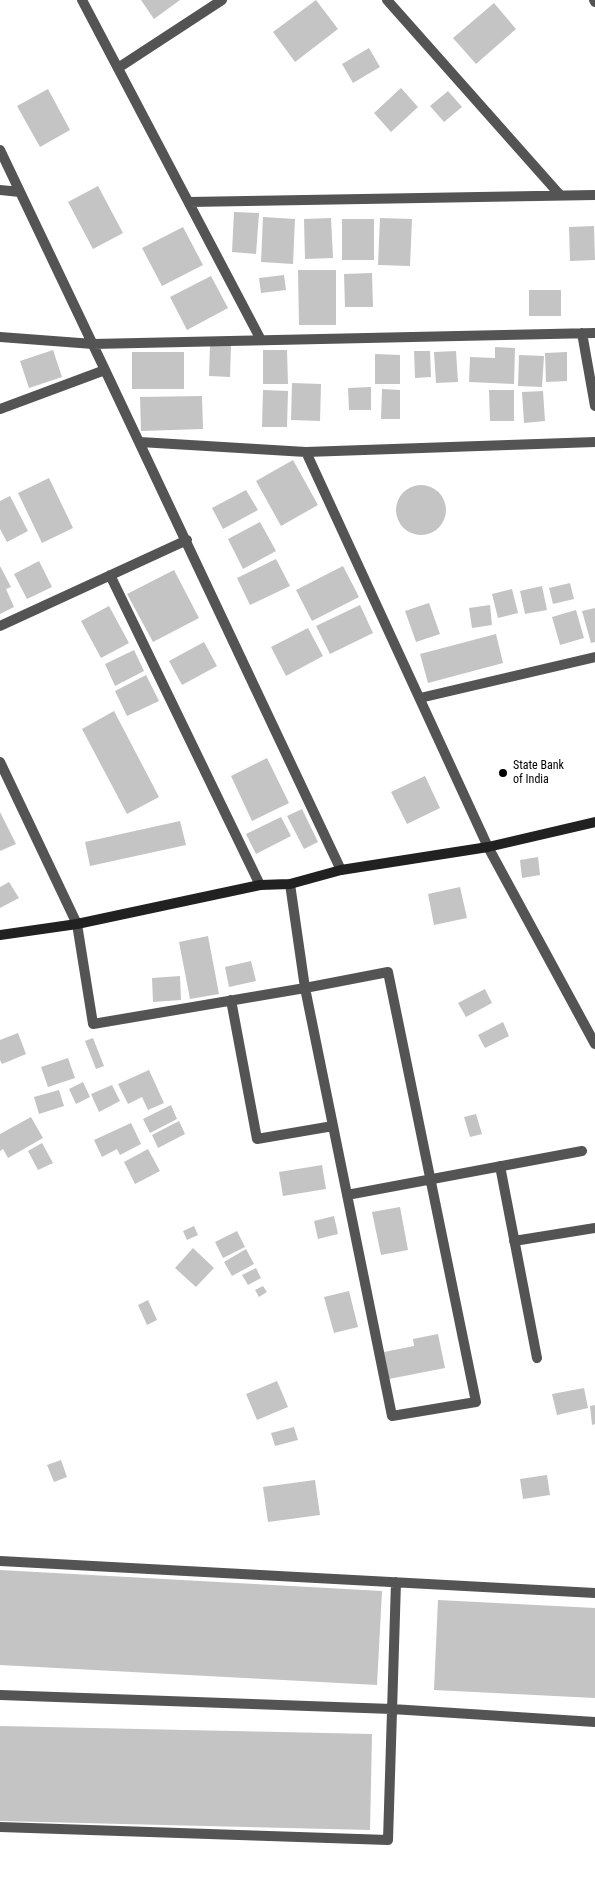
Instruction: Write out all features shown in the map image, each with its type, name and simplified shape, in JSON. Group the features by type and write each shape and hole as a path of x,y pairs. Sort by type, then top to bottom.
{"main road":[{"path":"0,935 77,924 260,885 290,884 341,870 488,847 595,822"}],"street":[{"path":"82,0 261,340"},
{"path":"118,68 222,0"},
{"path":"387,0 560,195"},
{"path":"0,150 187,540 341,870"},
{"path":"0,190 20,192"},
{"path":"189,202 595,195"},
{"path":"582,333 595,406"},
{"path":"0,337 93,344 595,333"},
{"path":"0,409 105,370"},
{"path":"140,442 306,452 595,442"},
{"path":"306,452 488,847 595,1044"},
{"path":"0,626 187,540"},
{"path":"110,575 260,885"},
{"path":"420,698 595,657"},
{"path":"0,762 77,924 93,1024 306,988 388,972 429,1180 476,1402 392,1416 306,988 290,884"},
{"path":"231,1000 257,1138 333,1126"},
{"path":"347,1195 582,1151"},
{"path":"500,1166 537,1358"},
{"path":"514,1241 595,1228"},
{"path":"0,1561 595,1593"},
{"path":"0,1827 388,1840 396,1582"},
{"path":"0,1695 392,1709 595,1722"}],"building":[{"path":"141,0 180,0 154,19"},
{"path":"316,0 338,29 295,62 273,32"},
{"path":"494,3 516,29 476,64 453,38"},
{"path":"369,48 380,67 353,83 342,64"},
{"path":"401,88 418,107 391,132 374,113"},
{"path":"48,89 70,130 40,147 17,106"},
{"path":"448,91 462,107 444,122 430,106"},
{"path":"98,186 123,233 93,249 68,202"},
{"path":"234,212 259,213 256,254 232,252"},
{"path":"263,217 295,219 293,264 261,262"},
{"path":"331,218 333,258 305,259 304,219"},
{"path":"380,218 412,219 410,266 378,265"},
{"path":"342,219 374,219 374,260 342,260"},
{"path":"594,226 595,260 570,261 569,227"},
{"path":"183,227 203,265 162,286 142,248"},
{"path":"298,270 336,270 336,325 299,325"},
{"path":"372,273 373,307 345,307 344,274"},
{"path":"284,275 286,290 261,293 259,278"},
{"path":"211,276 228,308 187,330 170,297"},
{"path":"529,290 561,290 561,316 529,316"},
{"path":"210,345 231,345 230,377 209,376"},
{"path":"495,347 515,348 514,384 469,382 470,357 495,358"},
{"path":"53,350 62,377 29,388 20,361"},
{"path":"263,350 287,350 288,384 263,384"},
{"path":"414,351 430,351 431,377 415,378"},
{"path":"456,351 458,382 436,383 434,352"},
{"path":"132,352 184,352 184,389 132,389"},
{"path":"567,352 567,381 546,382 545,353"},
{"path":"375,354 400,355 400,384 375,384"},
{"path":"519,355 544,356 542,387 518,386"},
{"path":"292,383 321,384 320,421 291,420"},
{"path":"371,387 371,410 349,410 348,388"},
{"path":"382,389 400,390 400,419 381,419"},
{"path":"263,390 288,391 287,427 262,427"},
{"path":"489,390 514,390 514,421 490,421"},
{"path":"543,391 545,421 524,423 522,392"},
{"path":"202,396 203,429 141,431 140,397"},
{"path":"293,460 318,505 281,526 256,481"},
{"path":"49,478 73,528 42,543 18,493"},
{"path":"421,485 431,487 439,492 444,500 446,510 444,520 439,528 431,533 421,535 411,533 403,528 398,520 396,510 398,500 403,492 411,487"},
{"path":"246,490 258,510 223,529 212,508"},
{"path":"10,496 28,531 7,542 0,529 0,501"},
{"path":"260,522 276,551 243,569 228,539"},
{"path":"276,559 290,586 250,605 237,578"},
{"path":"39,561 52,587 27,599 14,574"},
{"path":"0,566 11,587 6,589 14,607 0,614"},
{"path":"343,566 359,597 312,621 296,590"},
{"path":"174,570 199,618 153,642 127,594"},
{"path":"570,583 574,599 553,604 549,588"},
{"path":"542,586 547,610 525,614 520,591"},
{"path":"512,589 518,613 498,618 492,594"},
{"path":"429,603 440,634 416,642 405,611"},
{"path":"360,605 373,633 330,654 316,626"},
{"path":"490,605 492,625 472,628 469,608"},
{"path":"109,606 129,643 101,658 81,621"},
{"path":"595,608 595,642 591,643 582,611"},
{"path":"576,610 584,638 560,645 552,617"},
{"path":"308,628 323,656 286,676 271,647"},
{"path":"496,634 503,663 428,683 420,654"},
{"path":"204,642 217,666 182,685 169,661"},
{"path":"134,650 144,671 115,686 105,664"},
{"path":"146,675 159,701 127,716 115,691"},
{"path":"114,711 159,797 127,814 82,729"},
{"path":"267,758 289,803 252,821 231,776"},
{"path":"425,776 440,808 407,824 391,792"},
{"path":"302,809 318,842 304,849 287,816"},
{"path":"0,812 16,844 0,851"},
{"path":"281,817 291,836 256,854 246,834"},
{"path":"180,821 186,845 90,866 85,842"},
{"path":"538,857 540,875 522,878 520,860"},
{"path":"9,882 19,898 0,908 0,887"},
{"path":"460,887 467,918 434,925 428,894"},
{"path":"208,936 219,994 190,999 179,942"},
{"path":"251,961 256,981 229,987 225,967"},
{"path":"180,976 181,1000 153,1002 152,978"},
{"path":"485,989 492,1003 466,1017 458,1003"},
{"path":"503,1022 509,1036 485,1048 478,1035"},
{"path":"18,1033 26,1054 2,1064 0,1060 0,1040"},
{"path":"93,1038 104,1066 96,1069 85,1041"},
{"path":"68,1058 75,1078 48,1087 41,1067"},
{"path":"149,1070 164,1103 148,1110 142,1097 128,1104 118,1084"},
{"path":"83,1082 90,1097 76,1104 69,1089"},
{"path":"112,1085 120,1101 99,1112 91,1094"},
{"path":"59,1090 64,1106 39,1114 34,1097"},
{"path":"171,1105 177,1119 150,1133 143,1119"},
{"path":"476,1114 482,1134 470,1137 464,1117"},
{"path":"31,1117 43,1138 8,1158 3,1149 0,1151 0,1134"},
{"path":"179,1121 185,1134 158,1148 152,1135"},
{"path":"131,1123 141,1144 120,1155 117,1149 102,1157 94,1140"},
{"path":"42,1143 53,1163 38,1170 28,1151"},
{"path":"148,1149 160,1171 135,1184 124,1162"},
{"path":"322,1165 326,1189 283,1196 279,1172"},
{"path":"400,1207 408,1250 381,1255 372,1212"},
{"path":"334,1216 338,1234 318,1239 314,1221"},
{"path":"194,1226 198,1235 187,1240 183,1231"},
{"path":"237,1231 245,1247 223,1258 215,1242"},
{"path":"193,1248 214,1268 196,1287 175,1268"},
{"path":"246,1249 254,1264 232,1276 224,1262"},
{"path":"256,1268 261,1278 248,1285 242,1275"},
{"path":"263,1286 267,1292 259,1297 255,1290"},
{"path":"349,1291 358,1327 334,1333 324,1297"},
{"path":"148,1300 157,1320 147,1325 138,1305"},
{"path":"438,1334 445,1368 389,1379 384,1352 414,1346 413,1339"},
{"path":"277,1381 288,1407 257,1420 246,1394"},
{"path":"584,1388 588,1408 557,1415 552,1394"},
{"path":"595,1405 595,1424 592,1425 590,1406"},
{"path":"294,1427 298,1440 275,1446 271,1433"},
{"path":"61,1460 67,1477 54,1482 47,1465"},
{"path":"547,1475 550,1495 523,1499 520,1479"},
{"path":"315,1480 320,1515 268,1522 263,1487"},
{"path":"0,1570 382,1591 377,1685 0,1665"},
{"path":"438,1600 595,1608 595,1698 434,1690"},
{"path":"0,1726 372,1734 370,1830 0,1821"}],"place":[{"name":"State Bank of India","path":"503,773"}]}
